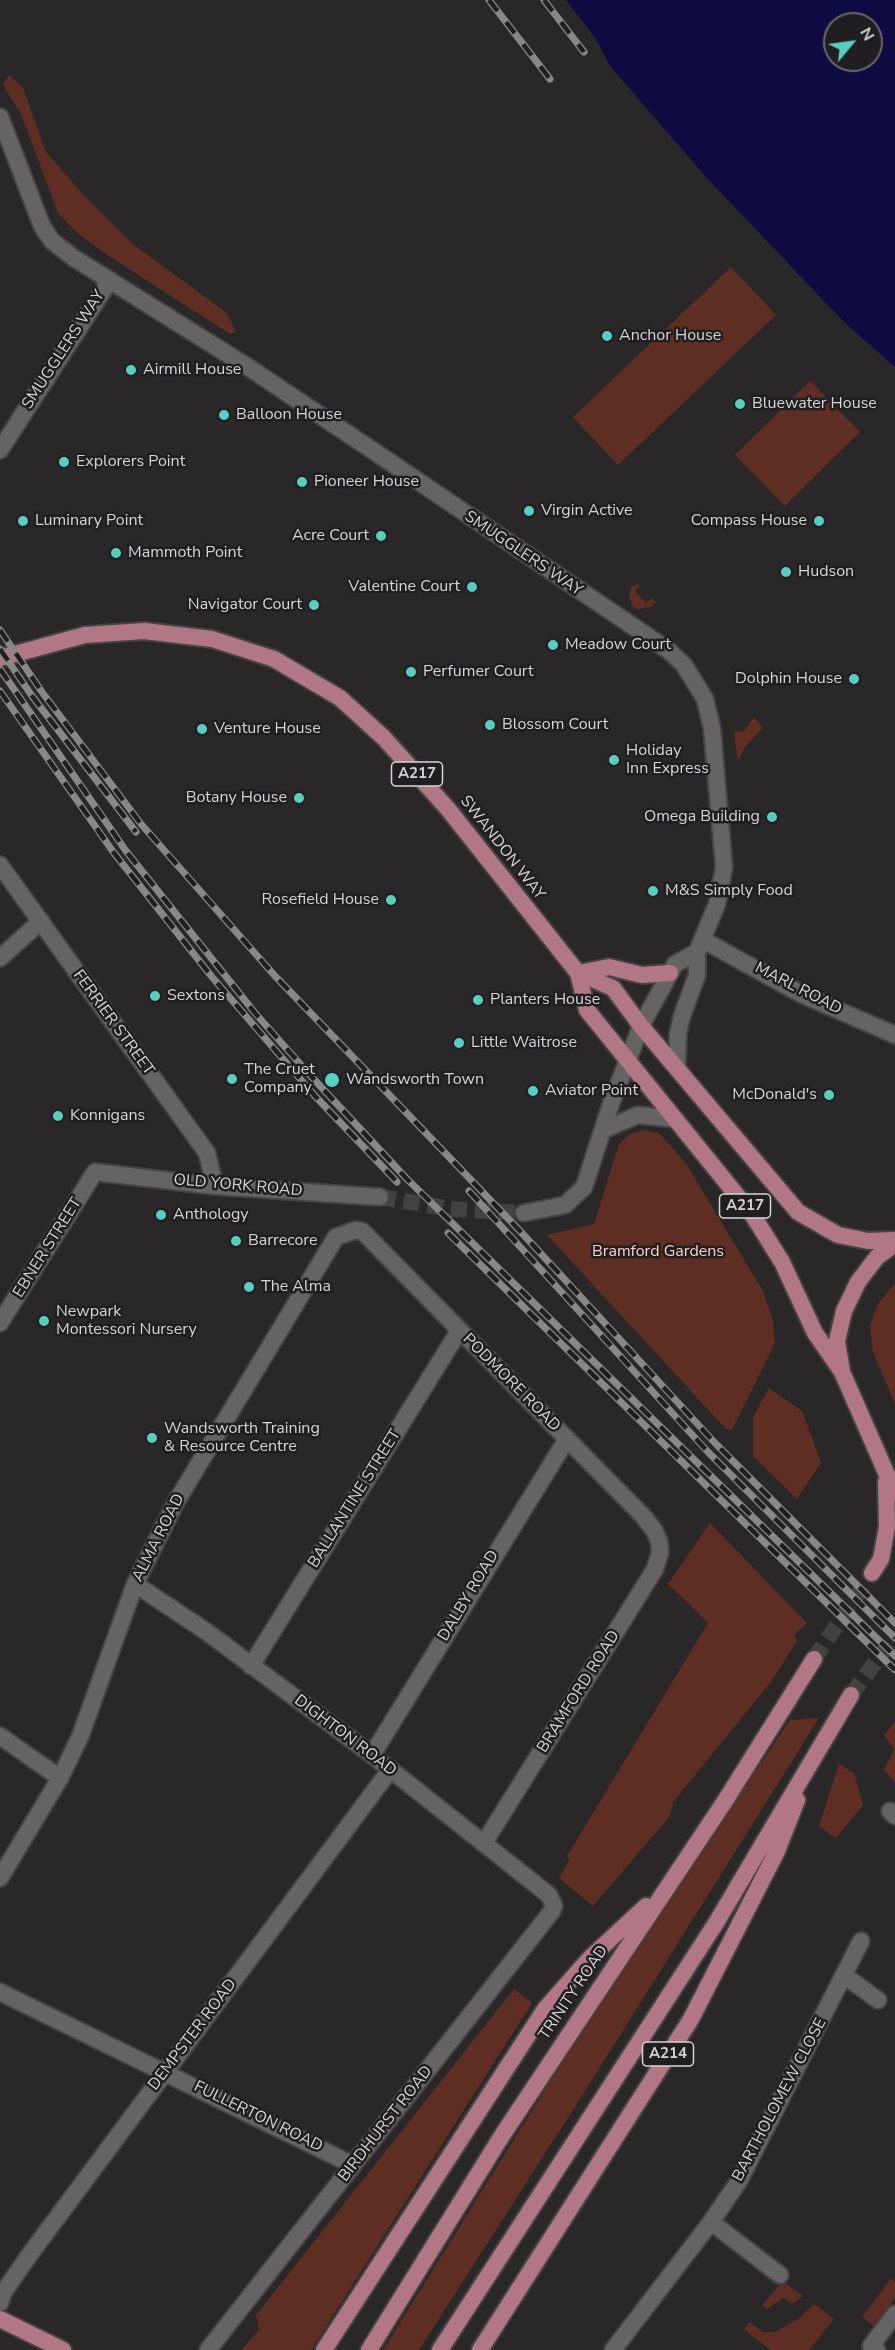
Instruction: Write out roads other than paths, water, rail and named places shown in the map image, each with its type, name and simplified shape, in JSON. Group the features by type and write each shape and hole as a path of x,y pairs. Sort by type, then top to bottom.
{"highway":[{"name":"SWANDON WAY","path":"0,658 85,635 144,631 212,639 274,659 340,698 384,738 448,809 578,973 587,1010 752,1214 782,1262 815,1333 842,1372"},
{"path":"578,973 609,967 642,975 670,974"},
{"name":"SWANDON WAY","path":"578,973 613,988 641,1026 678,1067 798,1212 838,1235 868,1241 895,1239"},
{"name":"A217","path":"895,1244 867,1269 844,1311 837,1341 842,1372 895,1492"},
{"path":"872,1572 881,1559 889,1510 888,1494 880,1461"},
{"name":"TRINITY ROAD","path":"369,2350 503,2134 725,1801 814,1659"},
{"name":"A214","path":"440,2350 716,1923 851,1695"},
{"name":"A214","path":"480,2350 691,2019 777,1851 817,1749"},
{"path":"324,2350 545,2009 590,1958 669,1884"},
{"path":"0,2319 63,2350"}],"street":[{"name":"SMUGGLERS WAY","path":"0,117 42,226 52,241 369,448 668,650 684,665 705,699 712,728 722,819 724,867 717,904 700,946 697,975 678,1033 678,1067"},
{"name":"SMUGGLERS WAY","path":"0,450 110,280"},
{"name":"FERRIER STREET","path":"0,865 207,1153 215,1186"},
{"path":"0,958 40,921"},
{"path":"529,1212 554,1209 565,1205 578,1194 588,1177 627,1059 641,1026 675,964 700,946"},
{"name":"MARL ROAD","path":"700,946 895,1035"},
{"path":"603,1130 638,1115 675,1119"},
{"name":"OLD YORK ROAD","path":"95,1172 215,1186 380,1197"},
{"name":"EBNER STREET","path":"0,1323 95,1172"},
{"name":"PODMORE ROAD","path":"362,1231 643,1516 657,1536"},
{"name":"ALMA ROAD","path":"0,1878 60,1778 85,1725 135,1584 176,1502 336,1237 345,1232 362,1231"},
{"name":"BALLANTINE STREET","path":"251,1666 459,1331"},
{"name":"DALBY ROAD","path":"372,1755 567,1438"},
{"name":"BRAMFORD ROAD","path":"484,1843 655,1569 660,1553 657,1536"},
{"name":"DIGHTON ROAD","path":"135,1584 207,1632 372,1755 549,1895"},
{"path":"0,1736 60,1778"},
{"name":"DEMPSTER ROAD","path":"0,2302 3,2293 33,2250 390,1770"},
{"name":"BIRDHURST ROAD","path":"208,2350 552,1911 553,1901 549,1895"},
{"name":"BARTHOLOMEW CLOSE","path":"613,2350 711,2222 739,2181 861,1941"},
{"path":"845,1976 878,2000"},
{"name":"FULLERTON ROAD","path":"0,1992 353,2165"},
{"path":"711,2222 780,2275"},
{"path":"877,2350 871,2346 895,2314"}],"tunnel":[{"path":"380,1197 451,1209 524,1213"},
{"path":"814,1659 872,1573"},
{"path":"851,1695 895,1636"}],"railway":[{"path":"489,0 550,79"},
{"path":"544,0 584,52"},
{"path":"0,630 42,692 141,824 275,976 521,1232 715,1443 895,1623"},
{"path":"0,649 32,696 136,832"},
{"path":"0,669 126,851 255,1013 309,1074 406,1178 895,1656"},
{"path":"0,691 114,853 212,977 315,1096 397,1182"},
{"path":"469,1191 708,1452 895,1638"},
{"path":"448,1233 895,1670"}],"place":[{"name":"Anchor House","path":"607,336"},
{"name":"Airmill House","path":"131,370"},
{"name":"Bluewater House","path":"740,404"},
{"name":"Balloon House","path":"224,415"},
{"name":"Explorers Point","path":"64,462"},
{"name":"Pioneer House","path":"302,482"},
{"name":"Virgin Active","path":"529,511"},
{"name":"Luminary Point","path":"23,521"},
{"name":"Compass House","path":"819,521"},
{"name":"Acre Court","path":"381,536"},
{"name":"Mammoth Point","path":"116,553"},
{"name":"Hudson","path":"786,572"},
{"name":"Valentine Court","path":"472,587"},
{"name":"Navigator Court","path":"314,605"},
{"name":"Meadow Court","path":"553,645"},
{"name":"Perfumer Court","path":"411,672"},
{"name":"Dolphin House","path":"854,679"},
{"name":"Blossom Court","path":"490,725"},
{"name":"Venture House","path":"202,729"},
{"name":"Holiday Inn Express","path":"614,760"},
{"name":"Botany House","path":"299,798"},
{"name":"Omega Building","path":"772,817"},
{"name":"M&S Simply Food","path":"653,891"},
{"name":"Rosefield House","path":"391,900"},
{"name":"Sextons","path":"155,996"},
{"name":"Planters House","path":"478,1000"},
{"name":"Little Waitrose","path":"459,1043"},
{"name":"The Cruet Company","path":"232,1079"},
{"name":"Wandsworth Town","path":"332,1080"},
{"name":"Aviator Point","path":"533,1091"},
{"name":"McDonald's","path":"829,1095"},
{"name":"Konnigans","path":"58,1116"},
{"name":"Anthology","path":"161,1215"},
{"name":"Barrecore","path":"236,1241"},
{"name":"The Alma","path":"249,1287"},
{"name":"Newpark Montessori Nursery","path":"44,1321"},
{"name":"Wandsworth Training & Resource Centre","path":"152,1438"}],"park label":[{"name":"Bramford Gardens","path":"658,1252"}]}
